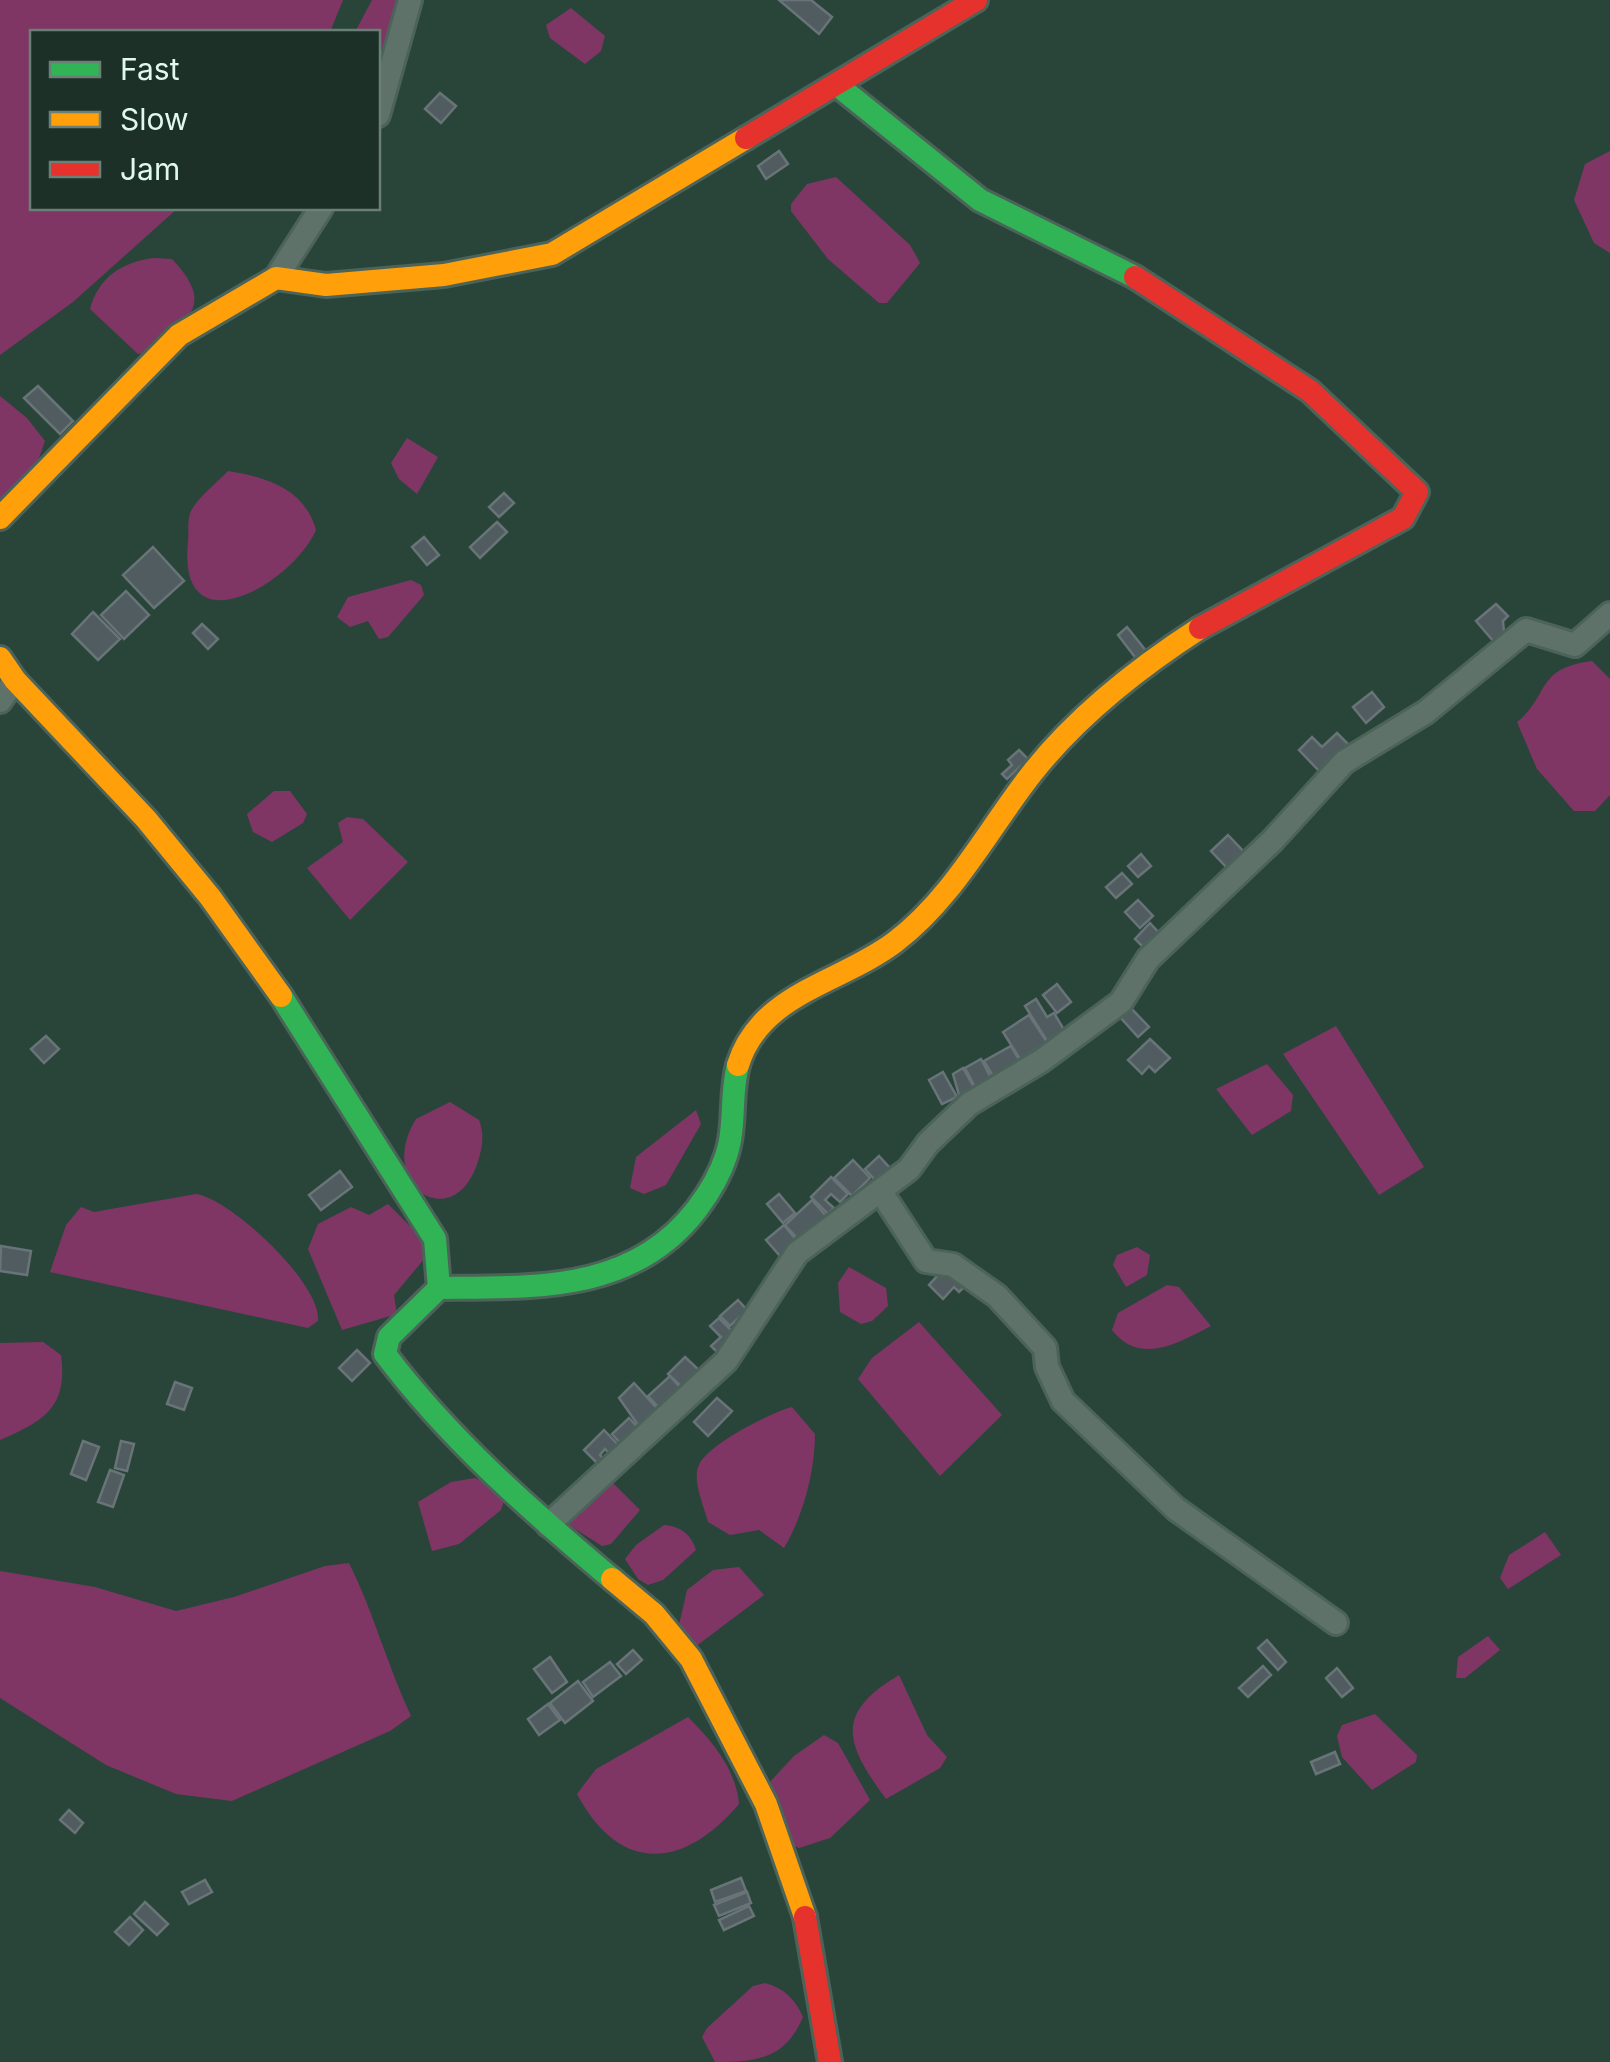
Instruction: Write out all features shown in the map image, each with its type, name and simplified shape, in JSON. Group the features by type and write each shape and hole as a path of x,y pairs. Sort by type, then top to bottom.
{"street":[{"path":"380,108 410,0"},
{"path":"276,278 326,285 405,278 552,254 976,0"},
{"path":"830,2062 803,1904 766,1804 691,1658 654,1614 548,1525 419,1399 385,1354 389,1337 438,1288 540,1288 607,1274 658,1250 710,1190 728,1150 731,1095 749,1038 774,1011 894,943 932,907 1053,748 1105,699 1212,622 1402,518 1416,492 1310,391 1116,265 980,200 837,85"},
{"path":"0,518 179,335 276,278 320,210"},
{"path":"548,1525 726,1361 797,1253 909,1169 928,1143 969,1104 1041,1062 1122,1002 1148,960 1272,841 1344,762 1426,712 1526,630 1575,645 1610,614"},
{"path":"0,658 15,680 146,819 210,897 291,1012 435,1238 438,1288"},
{"path":"0,701 15,680"},
{"path":"881,1192 926,1260 953,1265 996,1296 1035,1337 1044,1348 1047,1367 1063,1401 1100,1438 1176,1509 1336,1623"}],"shaded area":[{"path":"0,0 343,0 331,30 30,30 30,210 176,210 73,302 0,355"},
{"path":"372,0 400,0 380,66 380,30 356,30"},
{"path":"571,8 605,36 601,51 585,64 550,38 546,25"},
{"path":"1610,151 1610,253 1594,243 1574,200 1585,164"},
{"path":"836,177 910,245 920,263 887,303 879,303 828,259 791,211 791,204 807,184"},
{"path":"154,258 172,259 193,289 194,301 191,311 174,331 147,353 138,354 90,309 106,279 122,267"},
{"path":"0,396 27,418 45,441 33,475 0,508"},
{"path":"407,438 438,457 417,494 399,479 391,463"},
{"path":"228,471 282,487 303,504 316,530 303,551 262,587 217,600 200,593 189,575 189,522 198,501"},
{"path":"411,580 421,585 424,595 388,637 379,639 368,621 350,627 337,617 348,597"},
{"path":"1592,661 1610,679 1610,795 1595,811 1574,811 1537,769 1517,722 1552,677 1561,670"},
{"path":"274,791 290,791 307,814 303,823 272,842 253,832 247,814"},
{"path":"347,817 363,819 408,862 350,920 307,868 343,842 338,823"},
{"path":"1336,1026 1424,1167 1379,1195 1283,1054"},
{"path":"1267,1064 1293,1095 1291,1111 1252,1135 1216,1089"},
{"path":"450,1102 479,1120 482,1143 468,1182 454,1195 438,1199 424,1194 412,1182 405,1165 406,1143 416,1119"},
{"path":"696,1110 701,1124 666,1185 644,1194 630,1188 636,1157"},
{"path":"196,1194 230,1211 272,1246 306,1286 318,1321 308,1328 50,1272 66,1225 81,1207 94,1212"},
{"path":"388,1204 425,1241 425,1258 394,1295 397,1314 342,1330 308,1249 318,1224 351,1207 369,1215"},
{"path":"1137,1247 1150,1255 1147,1275 1126,1287 1113,1265 1117,1255"},
{"path":"849,1267 886,1288 888,1306 872,1321 861,1324 840,1312 838,1283"},
{"path":"1167,1285 1179,1287 1211,1326 1160,1348 1135,1347 1123,1341 1112,1330 1118,1313"},
{"path":"919,1322 1002,1415 940,1476 858,1379 872,1358"},
{"path":"43,1342 61,1355 61,1388 56,1400 50,1410 29,1426 0,1440 0,1343"},
{"path":"792,1407 815,1434 802,1508 784,1548 759,1530 730,1535 708,1522 697,1480 703,1458 739,1431"},
{"path":"475,1478 489,1484 504,1501 501,1510 459,1544 432,1551 418,1502 451,1482"},
{"path":"610,1480 640,1510 611,1544 602,1546 569,1525 569,1513"},
{"path":"664,1525 684,1532 696,1550 663,1580 648,1585 638,1579 625,1559 636,1545"},
{"path":"1545,1532 1561,1555 1508,1589 1500,1578 1509,1555"},
{"path":"349,1563 411,1716 390,1731 232,1801 176,1794 106,1765 0,1698 0,1571 95,1587 176,1611 234,1597 325,1566"},
{"path":"739,1567 764,1595 695,1647 679,1625 687,1590 713,1570"},
{"path":"1488,1636 1500,1650 1465,1678 1456,1678 1458,1657"},
{"path":"899,1675 927,1735 947,1757 940,1768 886,1799 862,1761 853,1731 864,1703"},
{"path":"1375,1714 1417,1755 1416,1762 1372,1790 1342,1757 1337,1736 1342,1725"},
{"path":"688,1717 728,1767 739,1804 718,1826 675,1851 654,1854 633,1850 613,1839 594,1820 577,1794 596,1769"},
{"path":"824,1735 838,1743 870,1800 830,1838 799,1848 790,1844 768,1784 794,1756"},
{"path":"765,1983 783,1991 796,2005 803,2017 796,2031 788,2042 768,2055 715,2062 702,2037 707,2028 753,1986"}],"building":[{"path":"779,0 811,0 832,17 819,34"},
{"path":"440,93 456,106 441,123 425,109"},
{"path":"779,151 788,164 766,179 758,166"},
{"path":"38,386 73,421 60,434 24,398"},
{"path":"504,493 514,503 499,517 489,507"},
{"path":"497,522 507,532 480,558 470,547"},
{"path":"424,537 439,555 427,565 412,547"},
{"path":"153,547 184,581 154,608 123,575"},
{"path":"126,591 149,615 124,639 101,615"},
{"path":"1496,604 1508,616 1503,621 1504,632 1494,642 1476,621"},
{"path":"93,612 120,639 98,660 72,634"},
{"path":"202,624 218,639 208,649 193,633"},
{"path":"1127,627 1151,657 1141,665 1118,635"},
{"path":"1372,692 1384,707 1366,723 1353,707"},
{"path":"1337,733 1348,744 1320,772 1299,750 1312,737 1322,747"},
{"path":"1019,750 1028,759 1007,779 1002,774 1012,765 1008,760"},
{"path":"1228,835 1246,854 1229,870 1211,851"},
{"path":"1141,854 1151,866 1138,877 1128,866"},
{"path":"1122,873 1132,884 1116,898 1106,887"},
{"path":"1138,900 1153,916 1140,928 1125,912"},
{"path":"1150,923 1160,934 1145,949 1135,939"},
{"path":"1057,984 1071,1002 1057,1013 1043,995"},
{"path":"1036,999 1047,1017 1054,1013 1066,1033 1049,1044 1025,1006"},
{"path":"1129,1006 1149,1027 1138,1037 1119,1016"},
{"path":"1029,1015 1047,1042 1020,1059 1003,1032"},
{"path":"46,1036 59,1049 44,1063 31,1049"},
{"path":"1150,1039 1170,1058 1155,1072 1149,1066 1142,1074 1128,1060"},
{"path":"1011,1046 1021,1063 994,1078 984,1061"},
{"path":"981,1059 991,1078 975,1087 965,1068"},
{"path":"963,1068 974,1087 959,1095 953,1074"},
{"path":"943,1072 957,1097 942,1104 929,1080"},
{"path":"879,1156 890,1168 876,1181 865,1169"},
{"path":"853,1160 870,1178 852,1196 834,1178"},
{"path":"340,1171 352,1187 321,1210 309,1195"},
{"path":"831,1177 848,1194 840,1202 831,1194 825,1200 834,1208 828,1214 811,1197"},
{"path":"779,1194 795,1213 783,1223 767,1204"},
{"path":"812,1200 826,1216 799,1240 785,1225"},
{"path":"784,1225 797,1241 780,1256 766,1240"},
{"path":"1,1246 31,1251 27,1275 0,1271"},
{"path":"948,1264 968,1283 959,1292 954,1287 943,1299 929,1285"},
{"path":"738,1300 747,1310 730,1326 720,1316"},
{"path":"719,1318 738,1337 720,1355 711,1346 721,1337 710,1326"},
{"path":"357,1350 370,1363 352,1381 339,1368"},
{"path":"685,1357 702,1373 685,1390 668,1374"},
{"path":"670,1376 685,1393 663,1412 648,1396"},
{"path":"175,1382 192,1388 184,1410 167,1404"},
{"path":"634,1383 662,1414 643,1432 619,1398"},
{"path":"717,1398 732,1411 708,1436 694,1422"},
{"path":"629,1418 642,1432 625,1448 612,1434"},
{"path":"604,1430 621,1448 612,1457 605,1449 600,1455 606,1462 601,1467 584,1450"},
{"path":"83,1441 99,1447 86,1480 71,1474"},
{"path":"121,1441 134,1444 127,1471 115,1468"},
{"path":"110,1470 124,1475 113,1507 98,1502"},
{"path":"1267,1640 1286,1662 1278,1670 1258,1648"},
{"path":"633,1650 642,1660 626,1674 617,1664"},
{"path":"550,1657 567,1682 552,1693 534,1669"},
{"path":"610,1662 621,1676 593,1697 583,1682"},
{"path":"1263,1666 1271,1675 1248,1697 1239,1688"},
{"path":"1337,1668 1353,1688 1342,1697 1326,1678"},
{"path":"578,1681 593,1701 565,1723 550,1703"},
{"path":"548,1704 560,1720 539,1735 528,1719"},
{"path":"1335,1752 1340,1764 1316,1774 1311,1762"},
{"path":"69,1810 83,1823 75,1833 60,1820"},
{"path":"741,1878 746,1891 715,1902 711,1890"},
{"path":"205,1880 212,1892 189,1904 182,1892"},
{"path":"747,1892 751,1903 719,1916 714,1905"},
{"path":"145,1902 168,1924 157,1935 134,1914"},
{"path":"749,1906 754,1916 724,1930 719,1920"},
{"path":"130,1917 143,1930 129,1945 115,1932"}],"traffic: fast":[{"path":"837,85 980,200 1135,277"},
{"path":"281,996 435,1239 439,1288 389,1337 385,1354 464,1445 612,1579"},
{"path":"439,1288 511,1287 580,1280 643,1257 671,1236 714,1184 729,1145 738,1065"}],"traffic: slow":[{"path":"0,518 179,335 276,278 326,285 444,275 552,254 746,138"},
{"path":"738,1065 749,1041 783,1005 874,956 916,924 953,883 1033,772 1070,731 1132,676 1200,628"},
{"path":"0,658 15,680 146,819 210,897 281,996"},
{"path":"612,1579 654,1614 691,1659 766,1804 805,1917"}],"traffic: jam":[{"path":"746,138 976,0"},
{"path":"1135,277 1310,391 1417,492 1403,518 1200,628"},
{"path":"805,1917 830,2062"}]}
